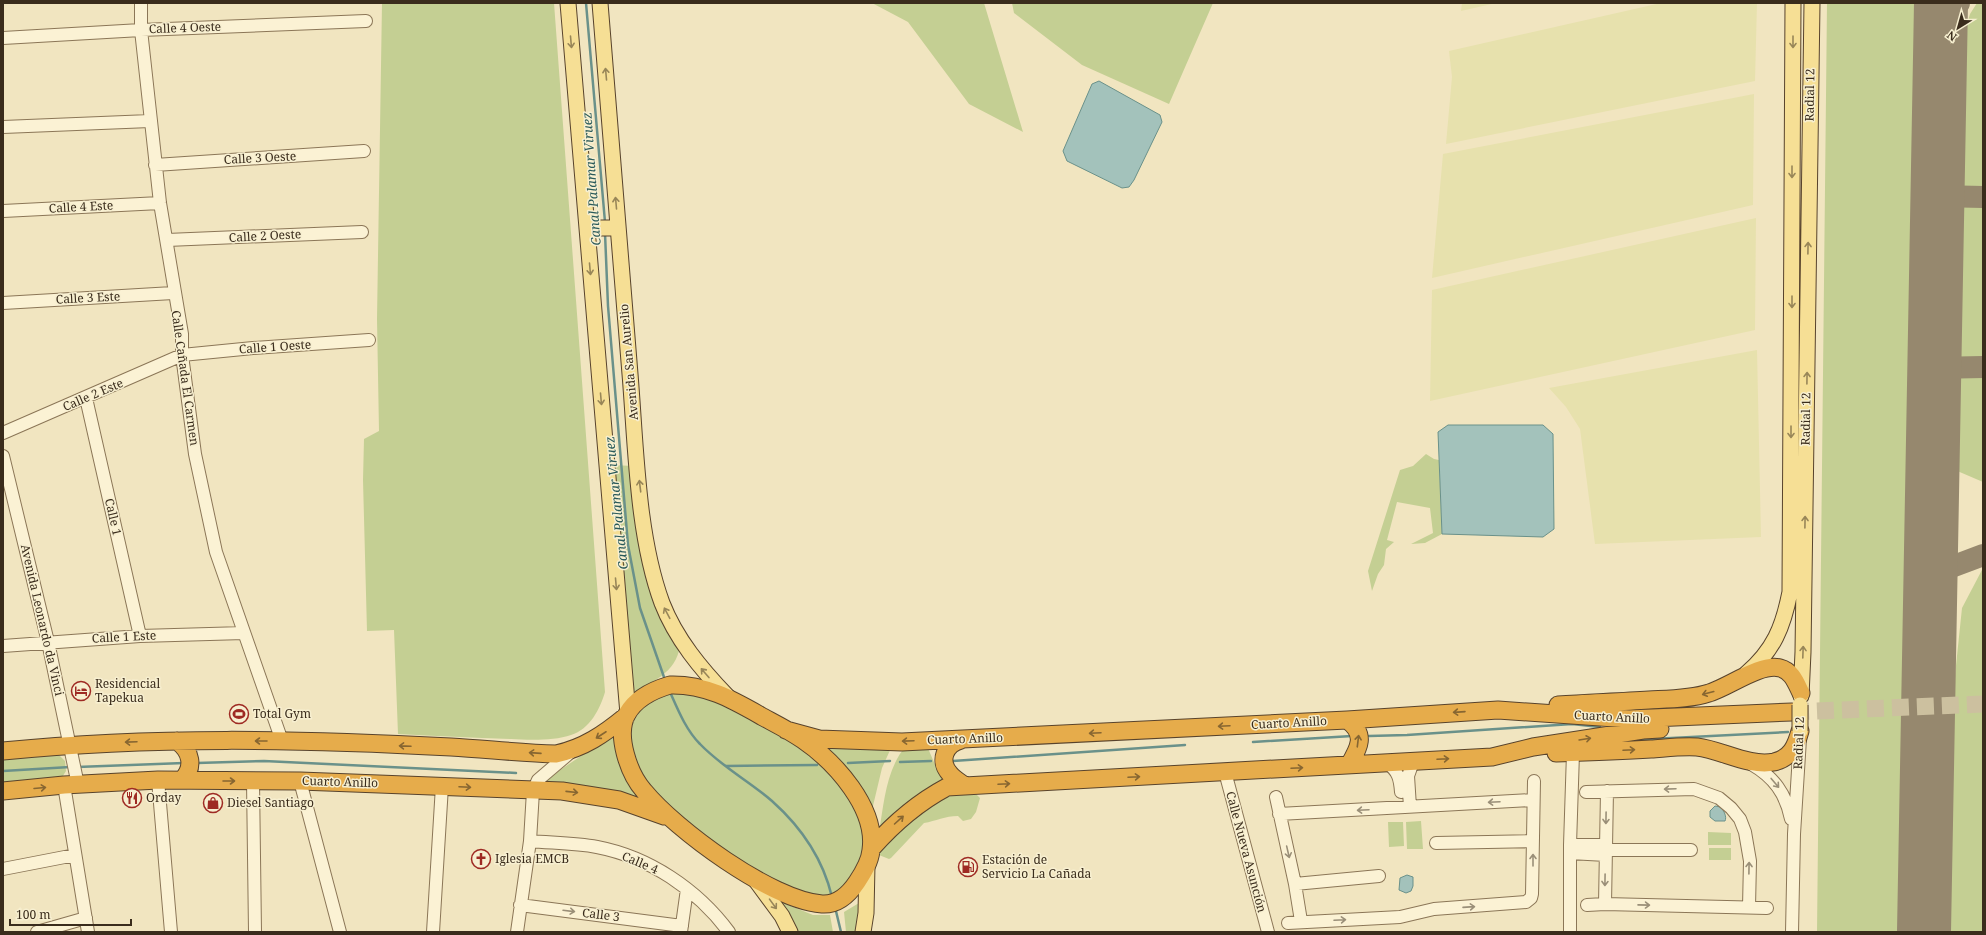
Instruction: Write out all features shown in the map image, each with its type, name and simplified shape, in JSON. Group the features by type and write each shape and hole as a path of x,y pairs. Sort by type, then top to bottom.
{"highway":[{"path":"1492,757 1696,747 1729,754 1744,760 1775,762 1788,755 1795,748 1797,713 1795,679 1788,672 1780,668 1771,668 1743,677 1708,694 1533,706 1498,710"},
{"path":"193,757 282,741 451,747 556,754 573,750 592,741 627,715 640,699 664,687 690,685 710,690 728,697 786,730 803,740 838,771 862,805 870,825 872,848 867,865 859,879 846,895 833,902 820,904 787,894 754,877 718,854 674,820 644,791 633,776 626,758 624,742 627,715"},
{"name":"Cuarto Anillo","path":"786,730 819,739 850,741 961,740 1347,720 1498,710 1629,719 1797,713"},
{"name":"Cuarto Anillo","path":"872,848 884,834 913,808 946,787 1492,757 1533,747 1643,730 1797,713"},
{"path":"1347,720 1354,725 1359,733 1359,744 1348,765"},
{"path":"961,740 953,742 948,747 944,761 950,775 965,786"},
{"path":"3,751 72,751 177,741 193,757 196,772 205,781"},
{"path":"182,780 189,771 193,757"},
{"name":"Cuarto Anillo","path":"3,791 72,781 182,780 300,781 562,791 598,796 647,808 674,820"}],"main road":[{"path":"568,3 591,228 627,715"},
{"name":"Avenida San Aurelio","path":"600,3 615,228 648,556 663,604 685,647 706,674 728,697"},
{"name":"Radial 12","path":"1743,677 1764,657 1778,636 1785,620 1790,592 1793,3"},
{"name":"Radial 12","path":"1797,713 1804,652 1812,3"},
{"path":"591,228 615,228"},
{"path":"863,932 866,913 867,865"},
{"path":"754,877 782,916 790,932"}],"street":[{"name":"Calle Cañada El Carmen","path":"141,3 141,30 155,165 167,240 173,293 182,334 182,355 195,454 216,552 282,741"},
{"name":"Calle 4 Oeste","path":"3,38 141,30 366,21"},
{"path":"3,126 150,121"},
{"name":"Calle 3 Oeste","path":"155,165 364,151"},
{"name":"Calle 4 Este","path":"3,211 160,203"},
{"name":"Calle 2 Oeste","path":"167,240 362,232"},
{"name":"Calle 3 Este","path":"3,303 173,293"},
{"name":"Calle 1 Oeste","path":"182,355 253,348 369,340"},
{"name":"Calle 2 Este","path":"3,433 182,355"},
{"name":"Calle 1","path":"86,398 140,636"},
{"name":"Avenida Leonardo da Vinci","path":"3,456 48,642 72,751 75,855 88,932"},
{"name":"Calle 1 Este","path":"3,646 140,636 244,633"},
{"name":"Radial 12","path":"1792,932 1797,713"},
{"path":"517,932 525,906 533,791 538,780 573,750"},
{"path":"1570,932 1570,849 1573,753"},
{"name":"Radial 12","path":"1744,760 1764,771 1783,793 1789,807 1794,834"},
{"path":"1406,807 1408,776 1413,762 1419,761"},
{"path":"1387,763 1395,769 1400,779 1406,807"},
{"name":"Calle Nueva Asunción","path":"1225,772 1268,932"},
{"path":"158,780 171,932"},
{"path":"252,781 255,932"},
{"path":"300,781 340,932"},
{"path":"1288,923 1301,921 1400,917 1434,909 1526,902 1531,898 1532,894 1532,800 1534,782"},
{"path":"433,932 442,786"},
{"path":"1586,792 1694,788 1719,798 1740,819 1748,845 1749,907"},
{"path":"1605,904 1606,792"},
{"path":"1276,797 1295,884 1301,921"},
{"path":"1279,814 1532,800"},
{"name":"Calle 4","path":"530,841 599,848 646,863 687,889 706,905 729,932"},
{"path":"1436,843 1533,841"},
{"path":"1570,849 1691,850"},
{"path":"3,868 75,855"},
{"path":"1295,884 1380,876"},
{"path":"682,929 687,889"},
{"path":"1587,905 1605,904 1767,908"},
{"name":"Calle 3","path":"525,906 682,929"},
{"path":"37,932 86,918"}],"shaded area":[{"path":"1462,3 1496,3 1461,11"},
{"path":"1661,3 1757,3 1755,81 1446,144 1452,77 1449,51"},
{"path":"1754,94 1753,205 1432,278 1443,154"},
{"path":"1756,218 1755,330 1430,401 1432,290"},
{"path":"1757,350 1761,537 1595,544 1580,429 1566,407 1549,388"}],"green space":[{"path":"382,3 554,3 605,692 597,711 589,723 578,732 564,737 525,740 398,734 394,630 367,631 363,480 364,439 379,431 377,319"},
{"path":"872,3 984,3 1023,132 969,104 908,22"},
{"path":"1012,3 1213,3 1169,104 1082,65 1014,13"},
{"path":"1827,3 1915,3 1912,380 1900,932 1817,932"},
{"path":"1977,3 1983,3 1983,482 1955,470 1966,28 1970,14"},
{"path":"1426,454 1439,460 1442,534 1425,543 1411,544 1433,533 1430,508 1397,502 1387,540 1394,542 1386,549 1384,565 1378,574 1372,591 1368,571 1400,470 1413,466"},
{"path":"612,465 633,466 643,557 680,646 674,663 662,676 631,694"},
{"path":"1983,568 1983,932 1949,932 1955,675 1962,608"},
{"path":"673,690 710,696 810,752 846,791 866,830 861,858 839,894 822,898 808,894 763,875 700,835 640,779 630,742 633,723 641,708 657,695"},
{"path":"617,732 619,754 623,770 630,784 644,802 541,786 551,776"},
{"path":"820,743 891,748 882,768 872,810"},
{"path":"906,746 927,746 936,767 948,781 879,832 884,798 890,776 899,755"},
{"path":"31,755 59,755 65,761 66,771 61,779 3,784 3,758"},
{"path":"951,791 975,793 980,798 976,812 971,819 963,821 958,816 953,816 924,823 891,858 889,859 879,855 884,843 937,798"},
{"path":"1421,821 1423,849 1407,849 1406,822"},
{"path":"1388,822 1403,822 1404,846 1389,847"},
{"path":"1708,832 1731,833 1731,845 1708,845"},
{"path":"1709,848 1731,848 1731,860 1709,860"},
{"path":"781,902 813,915 830,915 833,932 796,932"},
{"path":"861,903 857,932 846,932 844,912"}],"water":[{"path":"1099,81 1160,115 1162,122 1134,180 1129,187 1122,188 1067,161 1063,151 1092,84"},
{"path":"1448,425 1543,425 1553,434 1554,529 1543,537 1442,534 1438,432"},
{"path":"1715,806 1721,807 1726,819 1725,821 1715,821 1710,817 1710,811"},
{"path":"1407,875 1413,877 1413,886 1411,891 1406,893 1399,890 1400,878"}],"waterway":[{"name":"Canal Palamar Viruez","path":"586,3 605,222"},
{"name":"Canal Palamar Viruez","path":"605,233 608,306 628,545 640,608 665,680"},
{"name":"Canal Palamar Viruez","path":"670,692 686,726 700,744 717,760 772,801 801,832 823,869 832,897"},
{"path":"1369,736 1407,735 1572,724 1600,727"},
{"path":"1632,740 1788,732"},
{"path":"1253,742 1352,736"},
{"path":"953,761 1185,745"},
{"path":"197,763 264,761 516,773"},
{"path":"848,763 890,761"},
{"path":"900,762 931,761"},
{"path":"77,767 184,763"},
{"path":"726,766 817,765"},
{"path":"3,771 70,767"},
{"name":"Canal Palamar Viruez","path":"835,907 841,932"}],"taxiway":[{"path":"1941,19 1959,3"},
{"path":"1938,196 1983,197"},
{"path":"1934,368 1983,367"},
{"path":"1930,575 1983,555"}],"runway":[{"path":"1924,932 1941,3"}],"tunnel":[{"path":"1792,712 1983,704"}],"place":[{"name":"Residencial Tapekua","path":"81,691"},
{"name":"Total Gym","path":"239,714"},
{"name":"Orday","path":"132,798"},
{"name":"Diesel Santiago","path":"213,803"},
{"name":"Iglesia EMCB","path":"481,859"},
{"name":"Estación de Servicio La Cañada","path":"968,867"}]}
